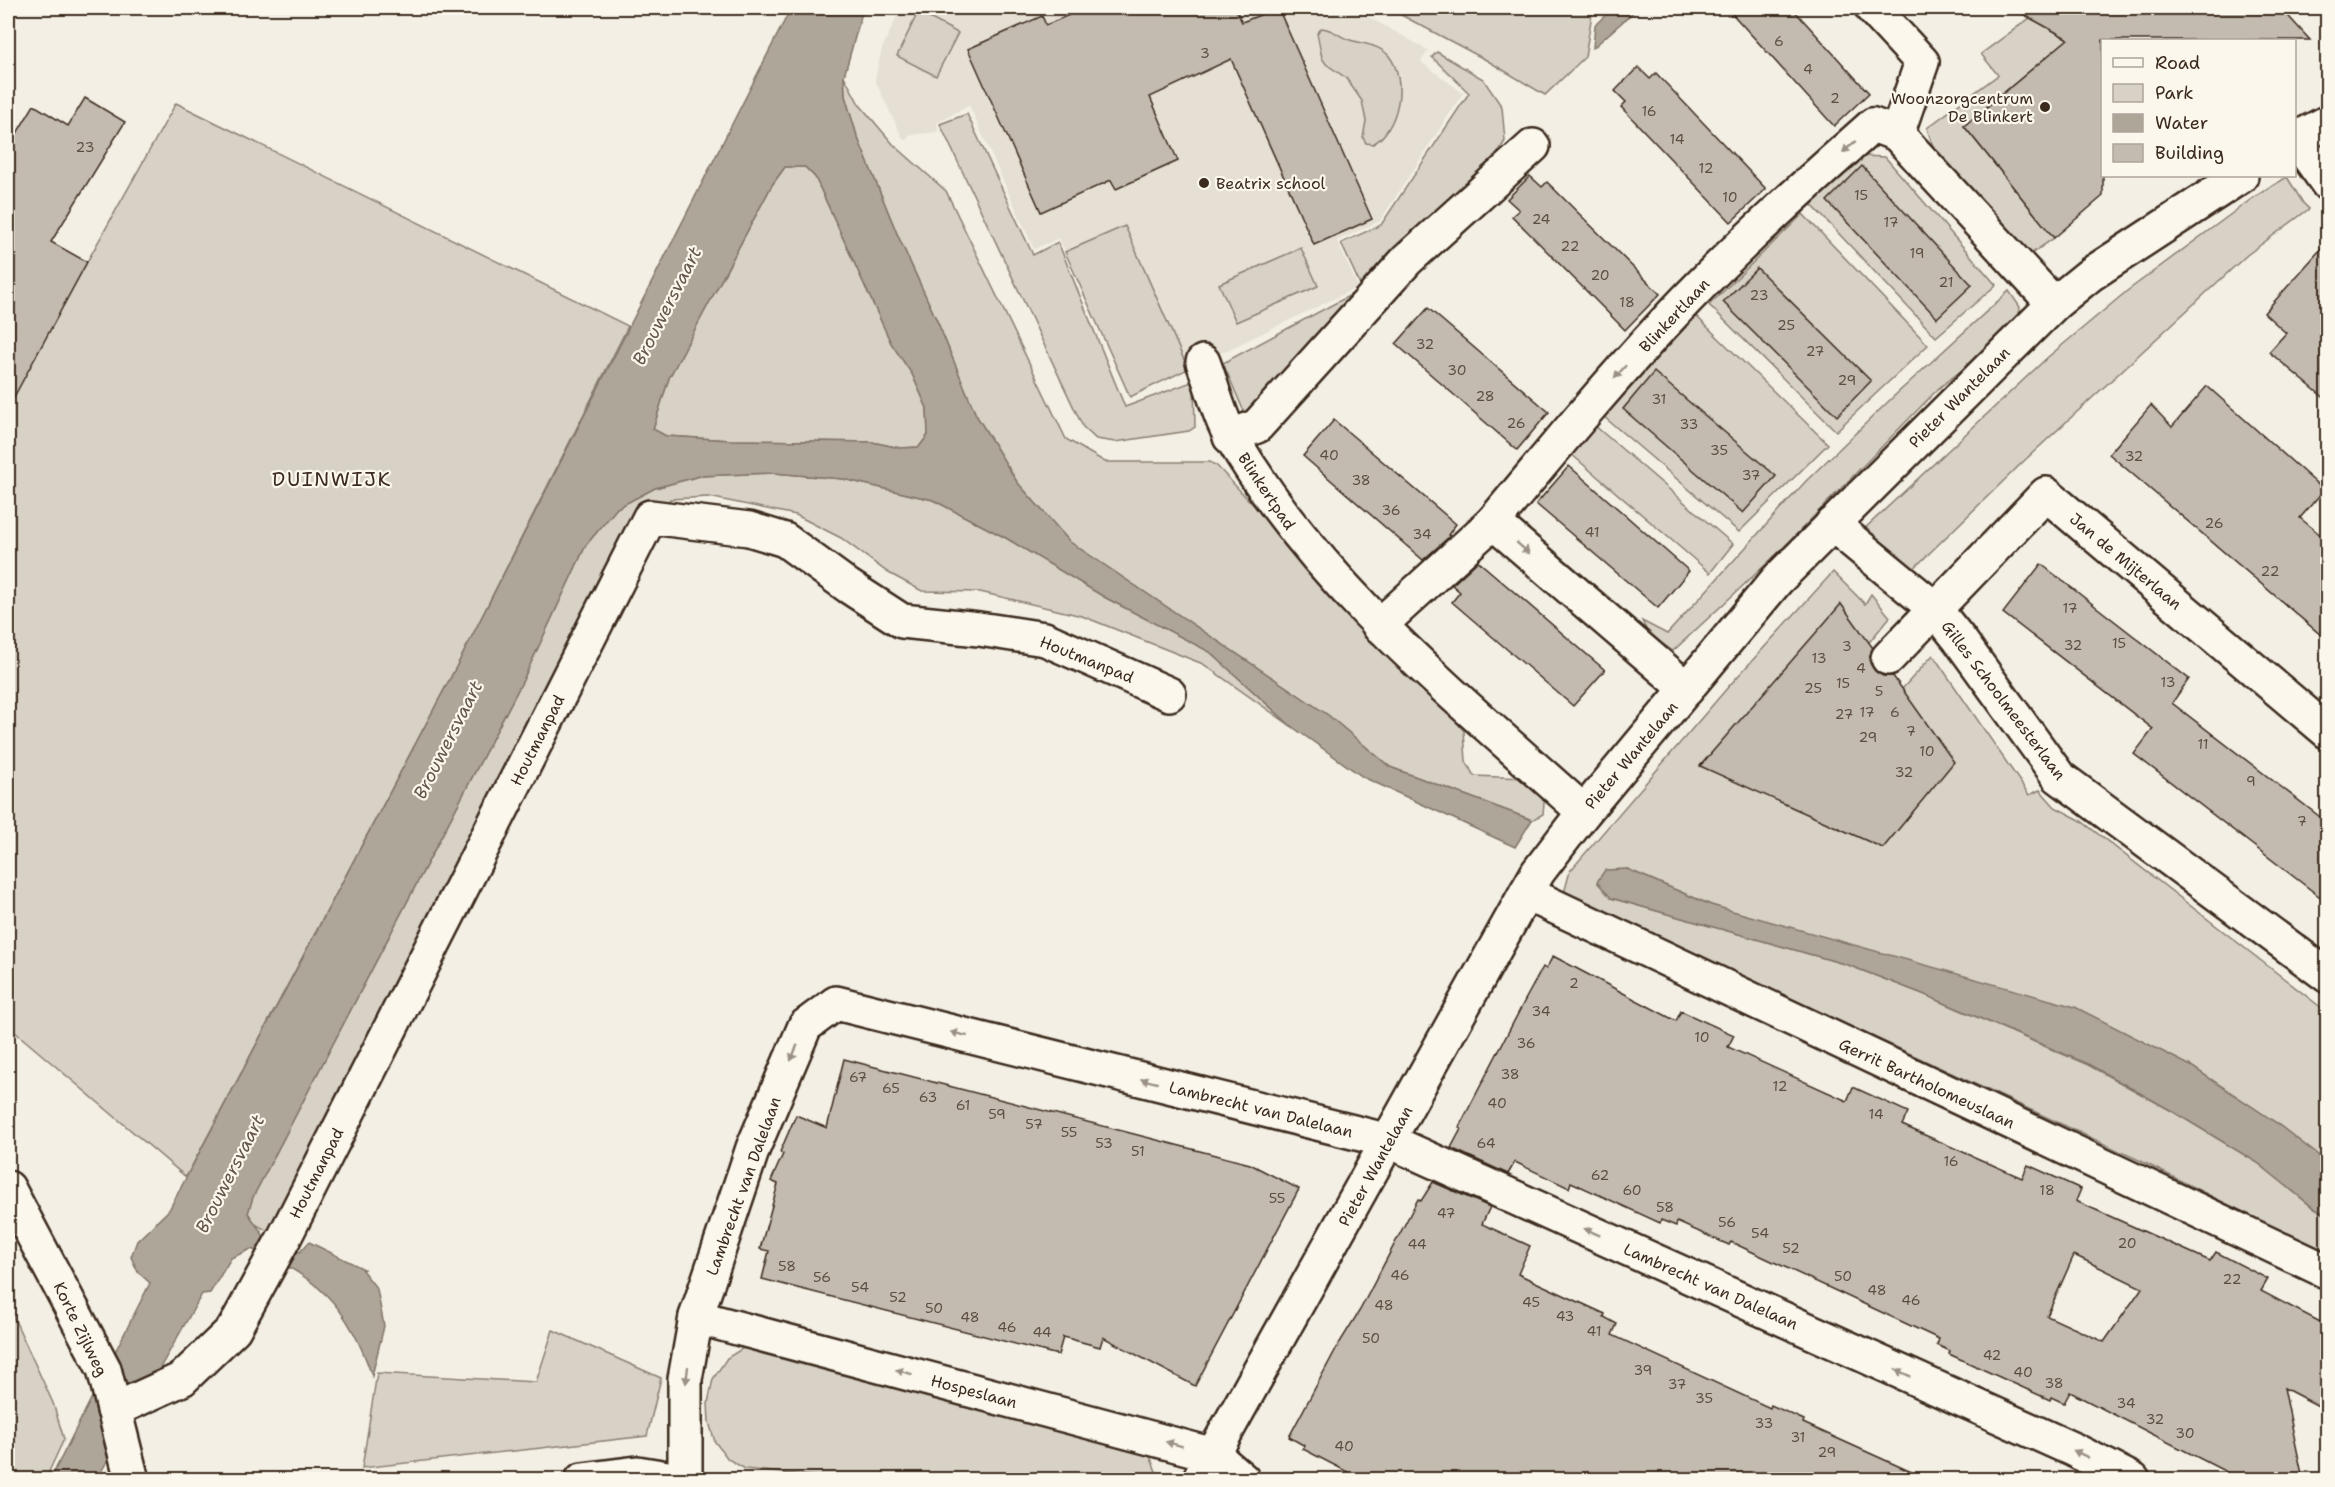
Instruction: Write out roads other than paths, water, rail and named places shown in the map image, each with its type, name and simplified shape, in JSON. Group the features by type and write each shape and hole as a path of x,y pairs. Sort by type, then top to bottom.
{"street":[{"path":"1872,8 1922,62 1897,134 2054,303"},
{"path":"2328,122 2296,140 2328,184"},
{"name":"Blinkertlaan","path":"1492,522 1584,412 1688,298 1794,195 1874,125 1897,134"},
{"name":"Blinkertpad","path":"1533,146 1407,260 1257,426 1230,437 1295,532 1379,626 1584,812"},
{"name":"Pieter Wantelaan","path":"1206,1467 1538,872 1584,812 1777,580 2054,303 2091,274 2239,177"},
{"path":"1203,362 1230,437"},
{"name":"Jan de Mijterlaan","path":"1934,608 2046,494 2328,732"},
{"name":"Houtmanpad","path":"118,1424 148,1395 182,1379 234,1329 276,1252 650,517 749,528 784,540 902,621 1045,639 1169,694"},
{"path":"1379,626 1492,522 1687,689"},
{"name":"Gilles Schoolmeesterlaan","path":"1832,524 1934,608 2059,777 2328,976"},
{"path":"1888,658 1934,608"},
{"name":"Gerrit Bartholomeuslaan","path":"1526,893 2328,1272"},
{"name":"Lambrecht van Dalelaan","path":"685,1479 685,1379 696,1317 753,1148 805,1026 836,1003 1389,1141 2041,1435 2133,1479"},
{"name":"Korte Zijlweg","path":"8,1188 104,1370 132,1479"},
{"name":"Hospeslaan","path":"696,1317 1243,1479"},
{"path":"582,1479 637,1473 680,1479"}],"water":[{"name":"Brouwersvaart","path":"791,8 865,8 844,76 845,96 857,136 976,415 1017,482 1070,542 1328,715 1390,767 1532,820 1515,847 1363,777 1291,726 1210,652 1106,598 1006,538 933,500 843,479 774,473 700,476 655,488 617,508 586,545 523,680 253,1197 248,1213 268,1242 300,1252 309,1242 364,1269 362,1270 377,1289 384,1326 372,1376 353,1331 328,1297 295,1271 251,1249 231,1258 210,1293 202,1294 97,1479 50,1480 150,1283 138,1272 131,1257 137,1241 169,1210 463,654","holes":["785,167 805,167 815,177 891,343 912,374 927,408 928,435 919,447 900,448 872,442 730,440 666,436 653,429 669,378 772,185"]},
{"path":"1613,8 1638,8 1593,48 1595,25"},
{"path":"1627,869 1711,905 2075,1007 2191,1066 2275,1122 2327,1162 2327,1215 2315,1209 2258,1163 2088,1064 1848,965 1611,898 1597,882 1605,870"}],"place":[{"name":"Woonzorgcentrum De Blinkert","path":"2045,107"},
{"name":"Beatrix school","path":"1204,183"}],"district":[{"name":"DUINWIJK","path":"332,479"}]}
